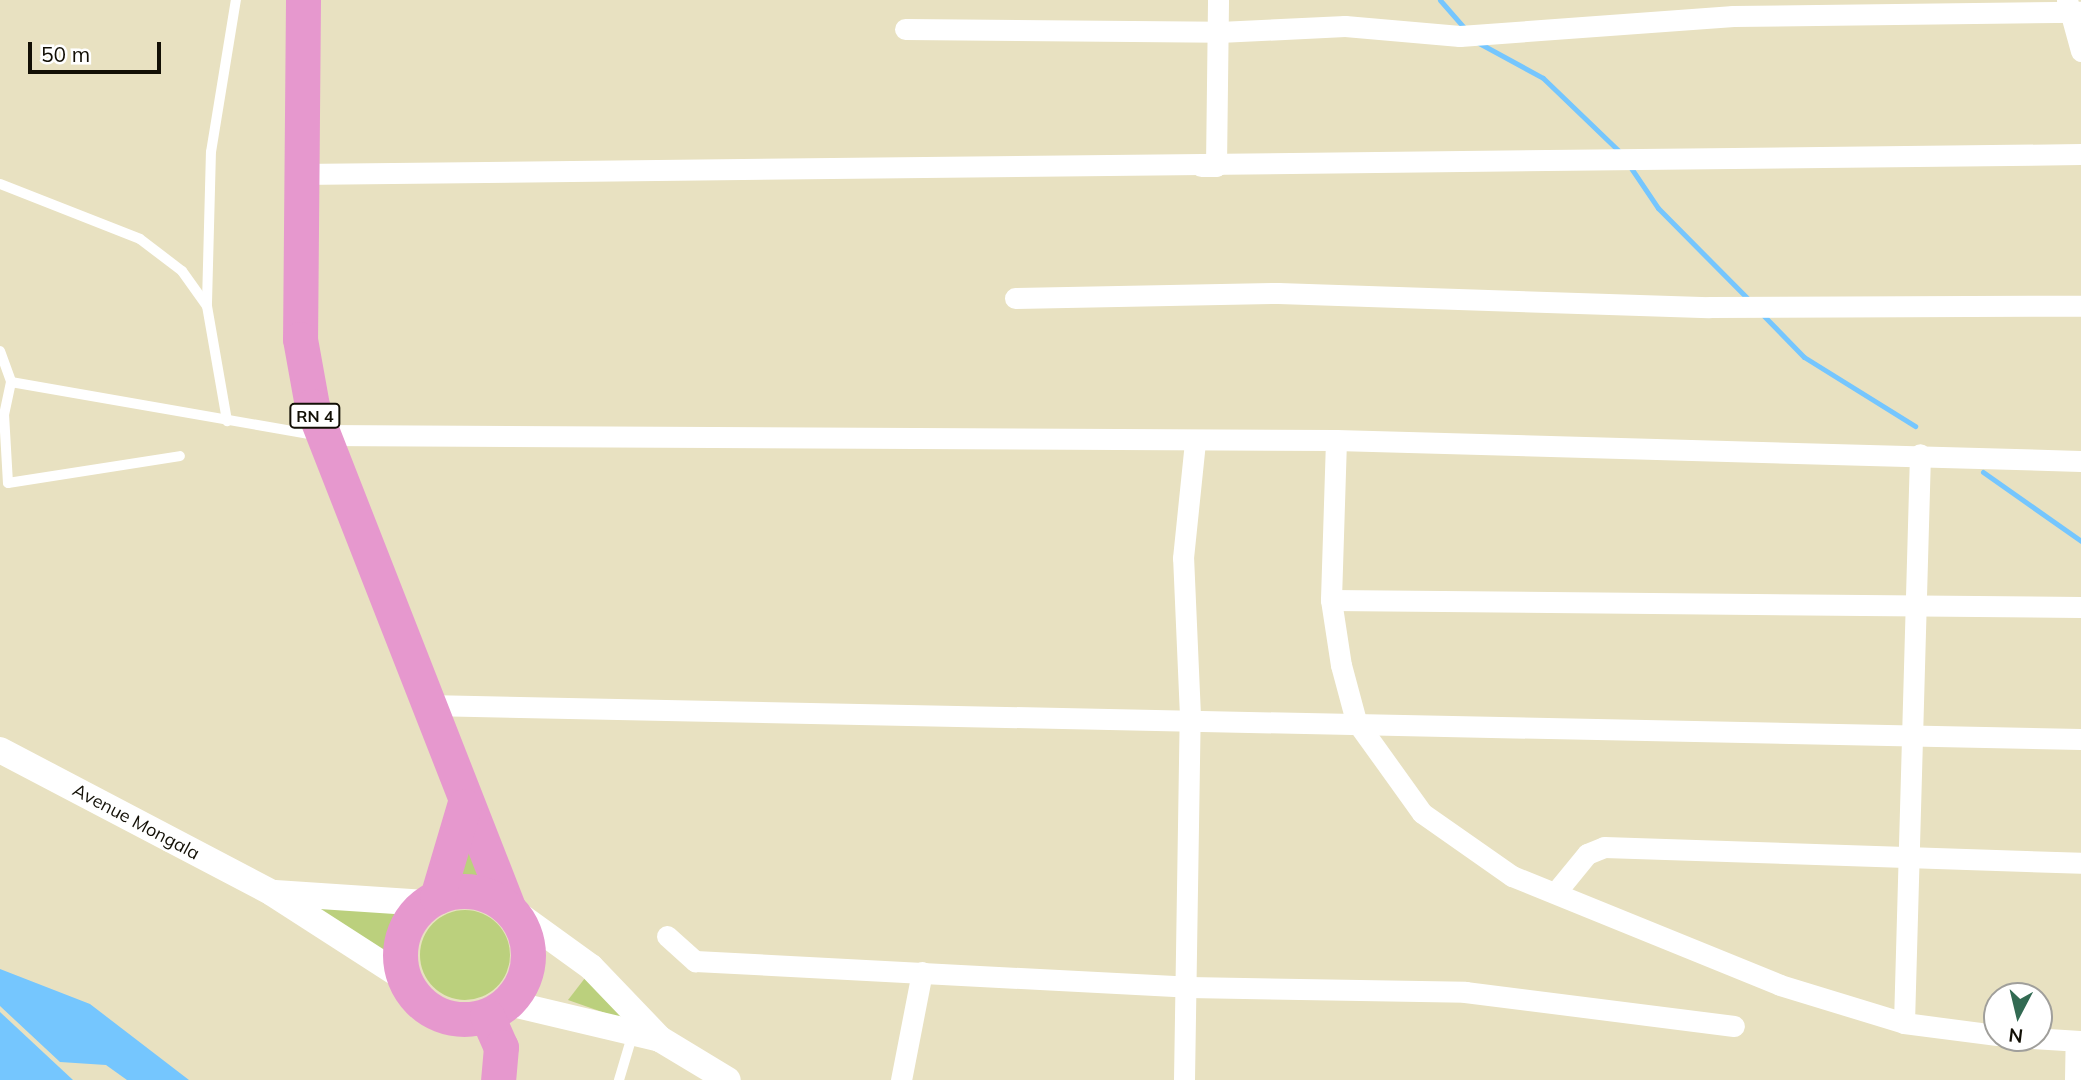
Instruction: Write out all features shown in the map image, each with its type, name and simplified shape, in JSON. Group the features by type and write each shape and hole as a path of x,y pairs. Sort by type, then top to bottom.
{"highway":[{"name":"RN 4","path":"303,0 299,174 300,339 322,435 464,806 508,907 528,941 529,964 497,1009"},
{"path":"464,806 432,900 402,937 404,978 438,1014 462,1020 497,1009 501,1046 498,1080"},
{"path":"432,900 474,892 508,907"}],"street":[{"path":"1209,166 1219,32 1217,0"},
{"path":"905,29 1219,32 1345,26 1470,36 1720,16 2072,8 2081,51"},
{"path":"299,174 1209,166 2081,154"},
{"path":"1015,298 1278,293 1709,307 2081,306"},
{"path":"322,435 1336,440 1920,454 2081,461"},
{"path":"1336,440 1331,600 1356,721 1422,813 1512,876 1780,985 1904,1023 1983,1033"},
{"path":"1184,1080 1188,987 1190,716 1182,558 1195,441"},
{"path":"1904,1023 1912,733 1919,607 1920,454"},
{"path":"1331,600 2081,607"},
{"path":"427,705 1190,716 2081,739"},
{"name":"Avenue Mongala","path":"0,750 272,893 404,978"},
{"path":"1556,892 1587,854 1604,847 1910,860 2081,863"},
{"path":"272,893 432,900"},
{"path":"508,907 591,967 660,1039 728,1080"},
{"path":"667,936 695,961 1188,987 1465,992 1734,1027"},
{"path":"901,1080 922,972"},
{"path":"497,1009 660,1039"},
{"path":"2053,1039 2079,1041 2075,1080"}],"lane":[{"path":"227,421 207,306 211,152 236,0"},
{"path":"0,184 140,239 182,271 207,306"},
{"path":"1,357 10,382 4,414 8,482 180,456"},
{"path":"10,382 227,421 322,435"},
{"path":"619,1080 633,1033"}],"green space":[{"path":"462,825 481,883 454,881"},
{"path":"310,906 409,909 395,933 391,961"},
{"path":"465,910 482,913 497,923 507,938 510,955 507,972 497,987 482,997 465,1000 448,997 433,987 423,972 420,955 423,938 433,923 448,913"},
{"path":"585,978 628,1021 568,1000"}],"water":[{"path":"0,969 90,1004 189,1080 127,1080 106,1065 60,1062 0,1006"},
{"path":"0,1012 73,1080 0,1080"}],"waterway":[{"path":"1440,0 1465,29"},
{"path":"1477,42 1543,78 1622,154"},
{"path":"1629,165 1658,208 1750,301"},
{"path":"1762,314 1804,357 1915,426"},
{"path":"1983,472 2081,541"}]}
